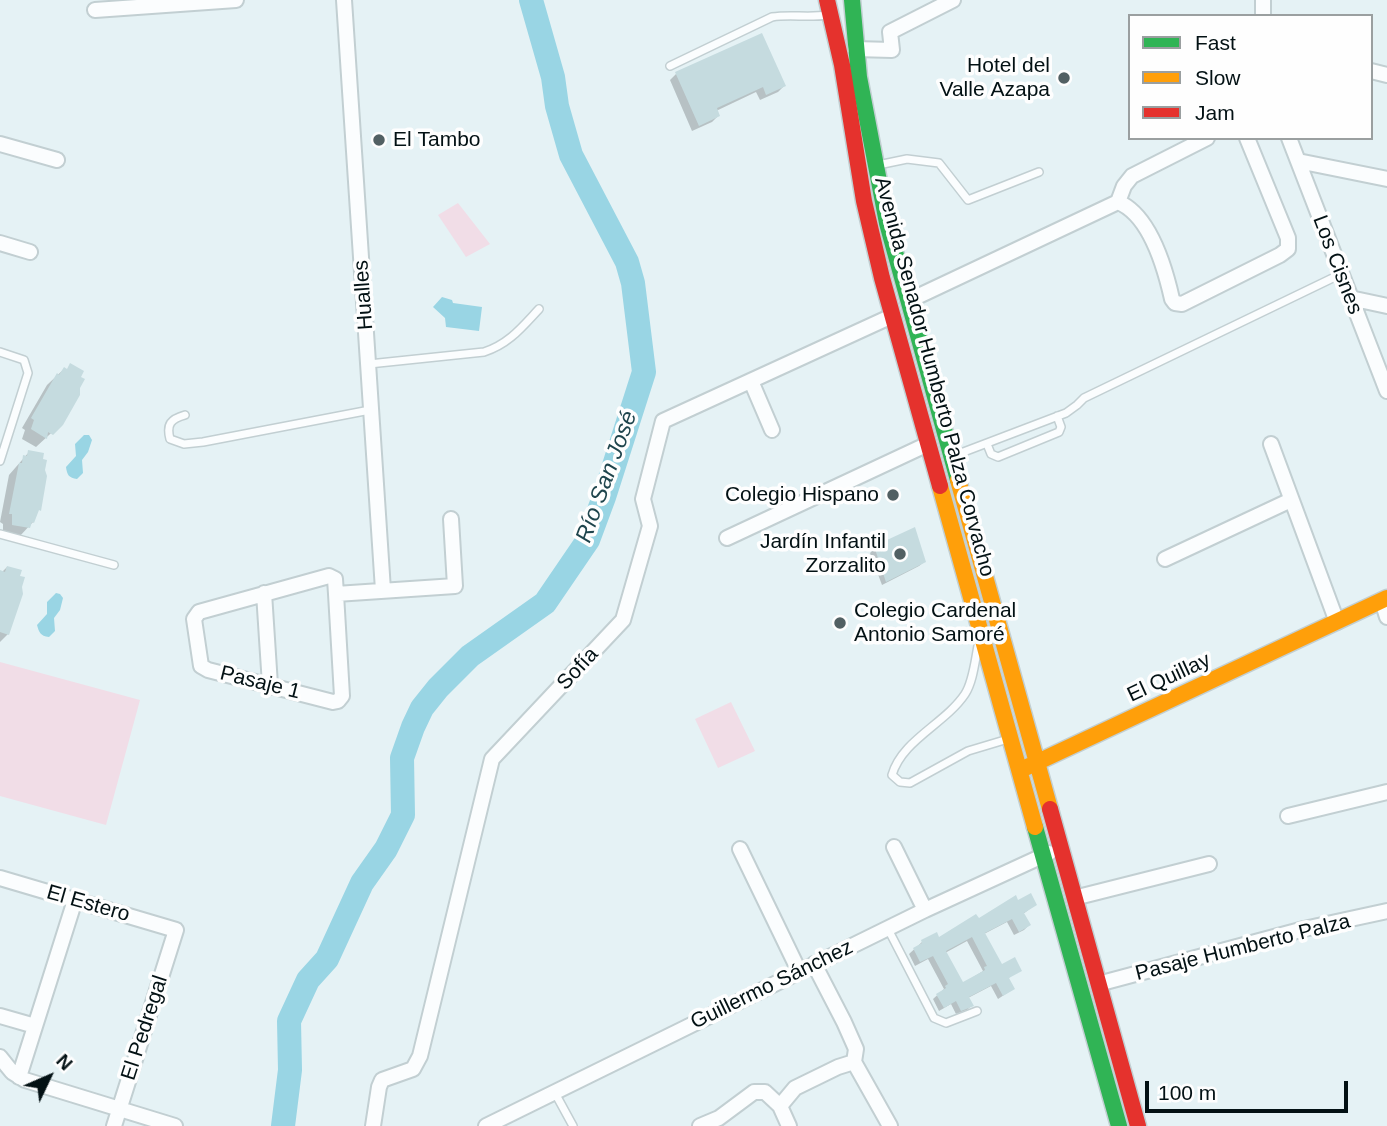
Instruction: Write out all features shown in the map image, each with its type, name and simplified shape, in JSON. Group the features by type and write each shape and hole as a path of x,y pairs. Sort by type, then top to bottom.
{"main road":[{"name":"Avenida Senador Humberto Palza Corvacho","path":"852,0 855,49 874,166 887,223 1138,1126"},
{"name":"Avenida Senador Humberto Palza Corvacho","path":"829,7 842,65 864,201 892,316 1019,771 1113,1123"},
{"name":"El Quillay","path":"1019,771 1337,622 1385,605"}],"street":[{"path":"95,10 236,0"},
{"name":"Hualles","path":"344,0 383,590"},
{"path":"855,49 892,50 890,32 953,0"},
{"path":"908,302 1118,202 1124,186 1132,176 1203,140"},
{"path":"1118,202 1130,208 1140,218 1163,265 1173,302 1182,304 1195,298 1280,255 1288,248 1288,238 1248,140"},
{"name":"Los Cisnes","path":"1290,140 1387,391"},
{"path":"0,145 57,160"},
{"path":"1298,162 1387,179"},
{"path":"0,243 30,252"},
{"path":"1350,299 1387,306"},
{"name":"Sofía","path":"373,1126 382,1080 413,1069 420,1056 492,759 624,620 650,526 643,499 663,421 892,316"},
{"path":"751,381 772,430"},
{"path":"727,538 928,444"},
{"path":"1271,444 1337,622"},
{"path":"1165,559 1292,500"},
{"path":"336,594 455,586 451,519"},
{"name":"Pasaje 1","path":"329,576 335,579 341,699 333,702 201,666 194,618 200,612 264,593 329,576"},
{"path":"264,593 270,685"},
{"path":"1288,816 1387,792"},
{"path":"894,847 925,909"},
{"name":"Guillermo Sánchez","path":"486,1126 925,909 1060,848"},
{"path":"740,849 799,971"},
{"path":"1074,898 1209,864"},
{"name":"El Estero","path":"0,878 176,930"},
{"path":"19,1077 75,900"},
{"name":"Pasaje Humberto Palza","path":"1098,984 1304,929 1387,911"},
{"name":"El Pedregal","path":"114,1126 176,930"},
{"path":"814,964 856,1049 854,1062 890,1126"},
{"path":"0,1016 35,1026"},
{"path":"0,1058 19,1077 175,1126"},
{"path":"780,1106 796,1088 854,1062"},
{"path":"700,1126 719,1118 754,1092 765,1092 780,1106 783,1125"}],"lane":[{"path":"670,66 772,17 783,15 807,18 829,7"},
{"path":"874,166 907,159 939,163 968,200 1039,172"},
{"path":"951,457 1057,416 1084,398 1341,274"},
{"path":"368,364 492,349 510,340 539,309"},
{"path":"0,352 24,360 28,373 0,461"},
{"path":"185,415 175,418 167,429 170,439 184,444 371,410"},
{"path":"987,444 991,454 998,457 1023,447 1059,432 1061,427 1057,416"},
{"path":"0,534 114,565"},
{"path":"981,635 967,691 953,709 917,740 896,763 892,775 900,782 910,783 968,751 1010,739"},
{"path":"887,928 934,1018 946,1023 977,1011"},
{"path":"555,1092 573,1126"}],"shaded area":[{"path":"458,203 490,244 466,257 438,215"},
{"path":"0,662 140,700 106,825 0,796"},
{"path":"731,702 755,751 718,768 695,719"}],"water":[{"path":"442,297 452,300 453,303 482,307 479,331 446,327 445,318 433,307"},
{"path":"84,435 89,435 92,440 82,460 83,473 74,479 69,476 66,467 76,456 75,444"},
{"path":"56,593 63,598 60,610 54,618 55,631 49,637 40,633 37,625 47,614 47,602"}],"building":[{"path":"762,33 786,86 766,95 763,87 717,108 720,116 699,126 675,72"},
{"path":"70,363 84,371 81,377 85,379 80,395 63,425 53,435 48,432 47,439 31,429 34,420 31,418 57,373 59,375 64,367 67,369"},
{"path":"28,450 44,453 43,459 47,460 41,511 39,510 30,528 12,525 12,514 9,514 19,463 22,463 23,455 27,456"},
{"name":"Jardín Infantil Zorzalito","path":"915,527 926,562 886,582 874,546"},
{"path":"7,566 22,570 20,576 25,577 23,594 9,635 0,632 0,570 5,572"},
{"path":"1031,893 1037,905 1024,913 1031,925 1019,932 1012,919 985,933 1002,964 1015,957 1022,971 1009,978 1015,989 1003,996 996,983 969,997 974,1006 961,1011 956,1001 944,1008 936,994 948,984 933,956 920,962 913,948 922,943 921,940 937,932 939,937 976,914 979,918 1016,895 1018,900","holes":["972,937 987,966 984,967 985,970 963,982 946,951"]}],"waterway":[{"name":"Río San José","path":"283,1126 290,1070 289,1021 308,980 327,959 362,883 386,849 403,815 402,758 422,708 470,656 545,603 588,540 644,372 633,283 627,262 571,155 531,0"}],"traffic: fast":[{"path":"852,0 859,77 887,223 958,480"},
{"path":"1035,827 1119,1126"}],"traffic: slow":[{"path":"958,480 1050,809"},
{"path":"940,486 1035,827"},
{"path":"1025,768 1387,598"}],"traffic: jam":[{"path":"827,0 842,65 864,201 882,278 940,486"},
{"path":"1050,809 1138,1126"}],"place":[{"name":"Hotel del Valle Azapa","path":"1064,78"},
{"name":"El Tambo","path":"379,140"},
{"name":"Colegio Hispano","path":"893,495"},
{"name":"Jardín Infantil Zorzalito","path":"900,554"},
{"name":"Colegio Cardenal Antonio Samoré","path":"840,623"}]}
